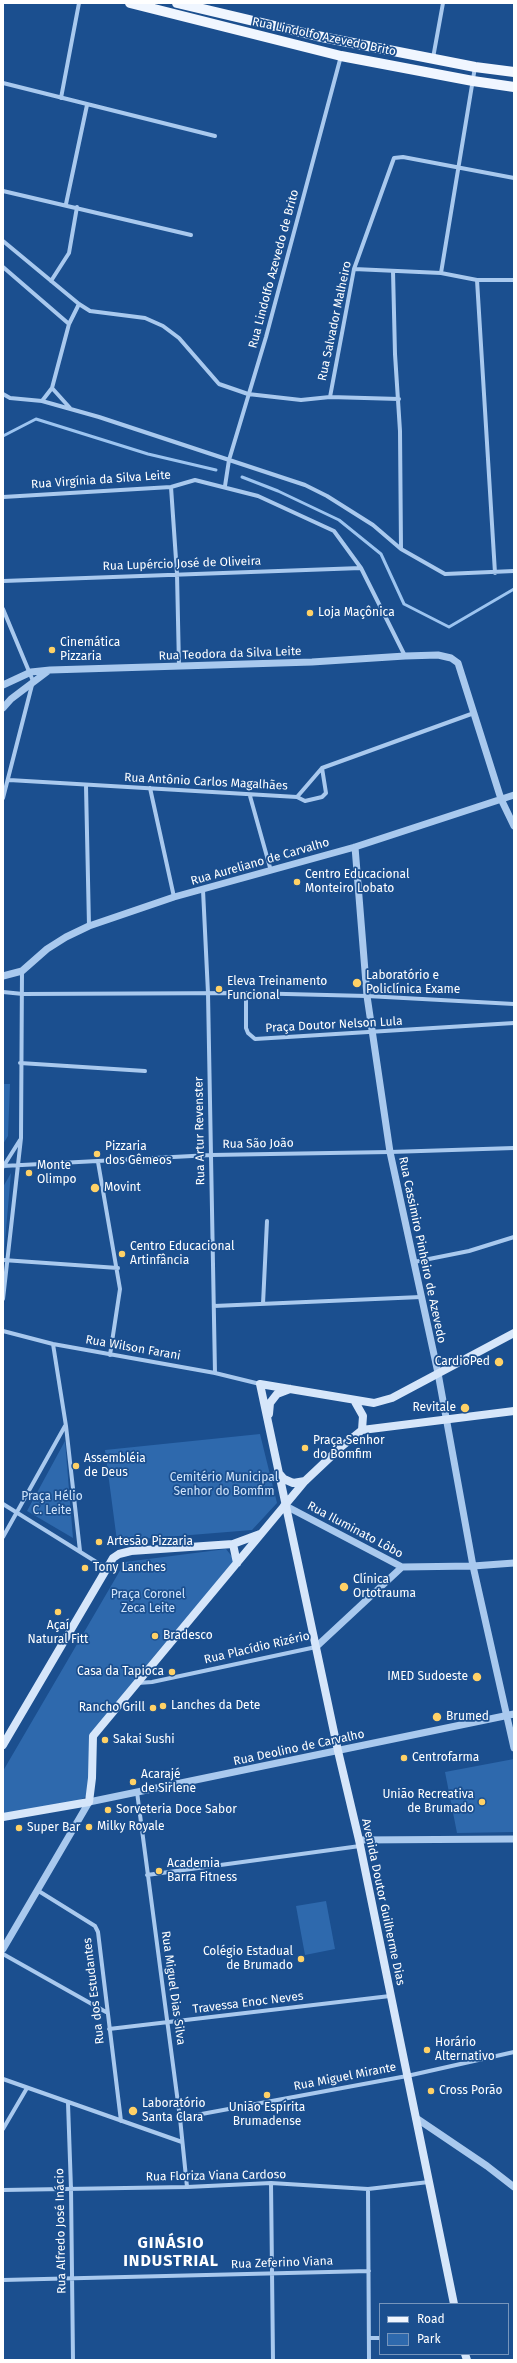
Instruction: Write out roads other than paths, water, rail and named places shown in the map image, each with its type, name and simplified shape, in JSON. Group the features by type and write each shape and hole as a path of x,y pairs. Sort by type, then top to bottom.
{"main road":[{"name":"Rua Lindolfo Azevedo Brito","path":"130,3 341,56 473,81 514,86"},
{"name":"Rua Lindolfo Azevedo Brito","path":"177,3 200,6 317,36 475,67 514,72"},
{"path":"284,1505 260,1384 374,1403 392,1398 514,1333"},
{"path":"268,1420 270,1403 277,1394 291,1389"},
{"path":"354,1400 363,1416 362,1430"},
{"path":"3,1817 88,1802 92,1778 93,1736 284,1505 305,1481 340,1447 362,1430 446,1418 514,1411"},
{"path":"278,1472 284,1479 293,1483 305,1481"},
{"name":"Avenida Doutor Guilherme Dias","path":"284,1505 338,1751 360,1843 454,2303"},
{"path":"3,1745 106,1568 119,1554 131,1551 233,1544 261,1534"},
{"path":"233,1544 237,1563"}],"street":[{"path":"61,98 78,3"},
{"path":"433,58 443,3"},
{"name":"Rua Lindolfo Azevedo de Brito","path":"225,486 229,460 266,337 341,56"},
{"path":"441,273 460,168 475,67"},
{"path":"3,83 215,136"},
{"path":"66,204 87,105"},
{"name":"Rua Salvador Malheiro","path":"330,397 354,269 394,158 403,157 460,168"},
{"path":"460,168 514,178"},
{"path":"3,190 191,235"},
{"path":"51,281 69,253 77,207"},
{"path":"3,241 79,304 90,311 145,318 163,326 179,338 219,384 248,394 301,400 330,397 399,399"},
{"path":"3,267 69,324"},
{"path":"354,269 441,273 477,280 514,280"},
{"path":"393,271 395,354 399,399 401,549"},
{"path":"477,280 495,573"},
{"path":"42,401 52,388 69,324 79,304"},
{"path":"52,388 71,409"},
{"path":"3,394 10,398 42,401 71,409 305,485 328,496 373,525 401,549 445,574 514,571"},
{"name":"Rua Virgínia da Silva Leite","path":"3,497 171,487 195,480 225,486 258,496 334,531 361,568"},
{"path":"171,487 177,574 179,666"},
{"path":"361,568 405,656"},
{"name":"Rua Lupércio José de Oliveira","path":"3,581 361,568"},
{"path":"3,609 31,672 33,681 9,780 3,798"},
{"name":"Rua Teodora da Silva Leite","path":"3,685 31,672 50,670 312,662 438,655 451,658 458,663 474,713"},
{"path":"3,708 33,681 50,670"},
{"path":"474,713 501,799 514,826"},
{"name":"Rua Antônio Carlos Magalhães","path":"9,780 86,786 150,788 250,796 297,797 322,768 474,713"},
{"path":"297,797 305,801 322,797 326,793 322,768"},
{"path":"86,786 89,926"},
{"path":"150,788 174,898"},
{"name":"Rua Aureliano de Carvalho","path":"22,971 47,949 89,926 174,898 355,847 514,795"},
{"path":"250,796 271,871"},
{"name":"Rua Cassimiro Pinheiro de Azevedo","path":"355,847 367,996 390,1152 438,1373 473,1566 510,1714 514,1748"},
{"name":"Rua Artur Revenster","path":"203,890 208,994 215,1373"},
{"path":"3,976 22,971 23,994 20,1063 21,1138 5,1260 3,1299"},
{"path":"3,992 23,994 246,993"},
{"name":"Praça Doutor Nelson Lula","path":"514,1004 367,996 246,993 246,1028 248,1033 255,1038 373,1033 514,1023"},
{"path":"20,1063 145,1071"},
{"path":"3,1167 21,1138"},
{"name":"Rua São João","path":"3,1167 211,1155 514,1148"},
{"path":"98,1162 118,1268 120,1289 110,1354"},
{"path":"263,1304 267,1221"},
{"path":"414,1262 468,1251 514,1237"},
{"path":"5,1260 118,1268"},
{"path":"214,1306 421,1297"},
{"name":"Rua Wilson Farani","path":"3,1332 53,1344 215,1373 260,1384"},
{"path":"53,1344 66,1426 80,1551"},
{"path":"3,1537 18,1514 66,1426"},
{"path":"3,1504 106,1568"},
{"name":"Rua Iluminato Lôbo","path":"284,1505 402,1567 473,1566 514,1563"},
{"name":"Rua Placídio Rizério","path":"136,1684 152,1682 316,1647 402,1567"},
{"name":"Rua Deolino de Carvalho","path":"88,1802 510,1714"},
{"name":"Rua Miguel Dias Silva","path":"137,1792 180,2118 187,2187"},
{"path":"3,1949 88,1802"},
{"path":"147,1875 360,1843 514,1839"},
{"name":"Rua dos Estudantes","path":"37,1890 95,1926 98,1932 106,2012 121,2121"},
{"path":"3,1954 106,2012"},
{"name":"Travessa Enoc Neves","path":"109,2029 390,1996"},
{"name":"Rua Miguel Mirante","path":"180,2118 407,2076 514,2052"},
{"path":"3,2079 182,2142"},
{"path":"3,2129 27,2088"},
{"name":"Rua Alfredo José Inácio","path":"68,2102 71,2189 73,2360"},
{"path":"416,2118 487,2166 514,2187"},
{"name":"Rua Floriza Viana Cardoso","path":"3,2190 187,2187 271,2183 368,2189 429,2182"},
{"path":"271,2183 273,2360"},
{"path":"368,2189 369,2360"},
{"name":"Rua Zeferino Viana","path":"3,2280 71,2280 369,2271"},
{"path":"370,2338 379,2338"}],"waterway":[{"path":"3,436 36,419 148,454 216,470"},
{"path":"242,477 278,491 339,520 381,554 404,604 449,627 514,589"}],"place":[{"name":"Loja Maçônica","path":"310,613"},
{"name":"Cinemática Pizzaria","path":"52,650"},
{"name":"Centro Educacional Monteiro Lobato","path":"297,882"},
{"name":"Laboratório e Policlínica Exame","path":"357,983"},
{"name":"Eleva Treinamento Funcional","path":"219,989"},
{"name":"Pizzaria dos Gêmeos","path":"97,1154"},
{"name":"Monte Olimpo","path":"29,1173"},
{"name":"Movint","path":"95,1188"},
{"name":"Centro Educacional Artinfância","path":"122,1254"},
{"name":"CardioPed","path":"499,1362"},
{"name":"Revitale","path":"465,1408"},
{"name":"Praça Senhor do Bomfim","path":"305,1448"},
{"name":"Assembléia de Deus","path":"76,1466"},
{"name":"Artesão Pizzaria","path":"99,1542"},
{"name":"Tony Lanches","path":"85,1568"},
{"name":"Clínica Ortotrauma","path":"344,1587"},
{"name":"Açaí Natural Fitt","path":"58,1612"},
{"name":"Bradesco","path":"155,1636"},
{"name":"Casa da Tapioca","path":"172,1672"},
{"name":"IMED Sudoeste","path":"477,1677"},
{"name":"Lanches da Dete","path":"163,1706"},
{"name":"Rancho Grill","path":"153,1708"},
{"name":"Brumed","path":"437,1717"},
{"name":"Sakai Sushi","path":"105,1740"},
{"name":"Centrofarma","path":"404,1758"},
{"name":"Acarajé de Sirlene","path":"133,1782"},
{"name":"União Recreativa de Brumado","path":"482,1802"},
{"name":"Sorveteria Doce Sabor","path":"108,1810"},
{"name":"Milky Royale","path":"89,1827"},
{"name":"Super Bar","path":"19,1828"},
{"name":"Academia Barra Fitness","path":"159,1871"},
{"name":"Colégio Estadual de Brumado","path":"301,1959"},
{"name":"Horário Alternativo","path":"427,2050"},
{"name":"Cross Porão","path":"431,2091"},
{"name":"União Espírita Brumadense","path":"267,2095"},
{"name":"Laboratório Santa Clara","path":"133,2111"}],"district":[{"name":"GINÁSIO INDUSTRIAL","path":"171,2253"}],"park label":[{"name":"Cemitério Municipal Senhor do Bomfim","path":"224,1485"},
{"name":"Praça Hélio C. Leite","path":"52,1504"},
{"name":"Praça Coronel Zeca Leite","path":"148,1602"}]}
